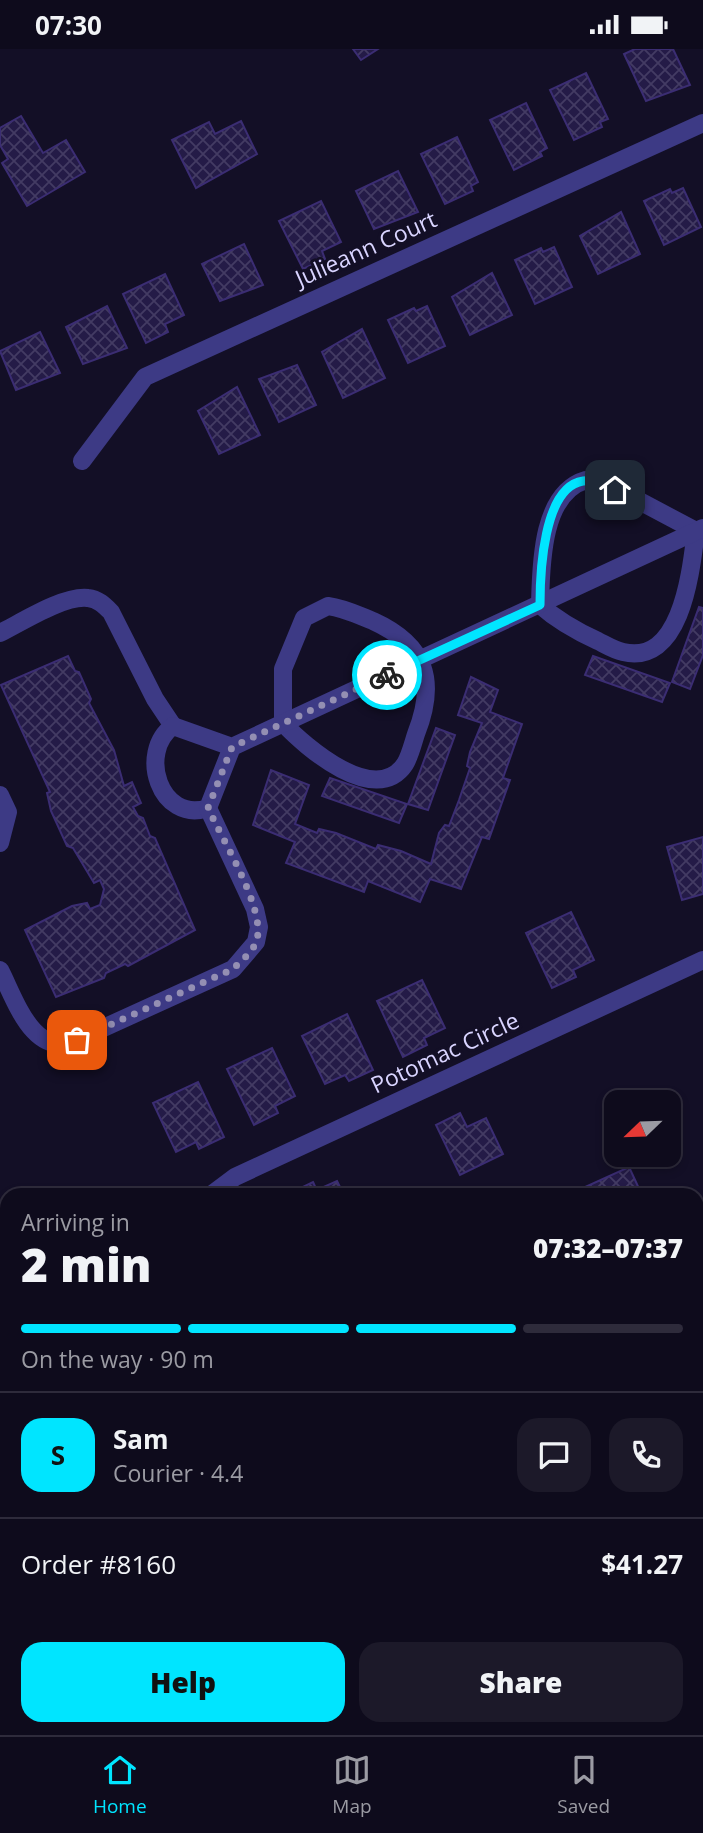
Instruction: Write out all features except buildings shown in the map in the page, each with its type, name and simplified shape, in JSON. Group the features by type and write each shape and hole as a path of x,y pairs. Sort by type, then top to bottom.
{"street":[{"name":"Julieann Court","path":"82,461 145,377 703,123"},
{"path":"586,480 600,484 700,529 689,582 671,632 655,648 641,653 622,652 558,622 540,605 541,558 546,532 563,494 572,484 586,480"},
{"path":"0,970 26,1022 40,1039 54,1045 66,1045 233,969 256,942 259,927 255,909 208,808 232,747 700,529"},
{"path":"0,633 66,601 89,598 101,602 116,619 155,699 173,726 232,747"},
{"path":"328,606 341,607 390,629 407,640 421,659 428,693 426,709 405,764 394,774 382,779 368,779 331,764 310,750 283,723 283,669 304,618 314,610 328,606"},
{"path":"173,726 164,732 154,760 159,786 178,805 200,811 208,808"},
{"path":"0,795 8,812 0,843"},
{"name":"Potomac Circle","path":"220,1188 235,1177 703,960"}],"way so far":[{"path":"77,1040 233,969 247,955 256,942 259,927 255,909 208,808 232,747 387,675"}],"route":[{"path":"387,675 540,605 541,558 546,532 563,494 572,484 586,480 615,490"}]}
